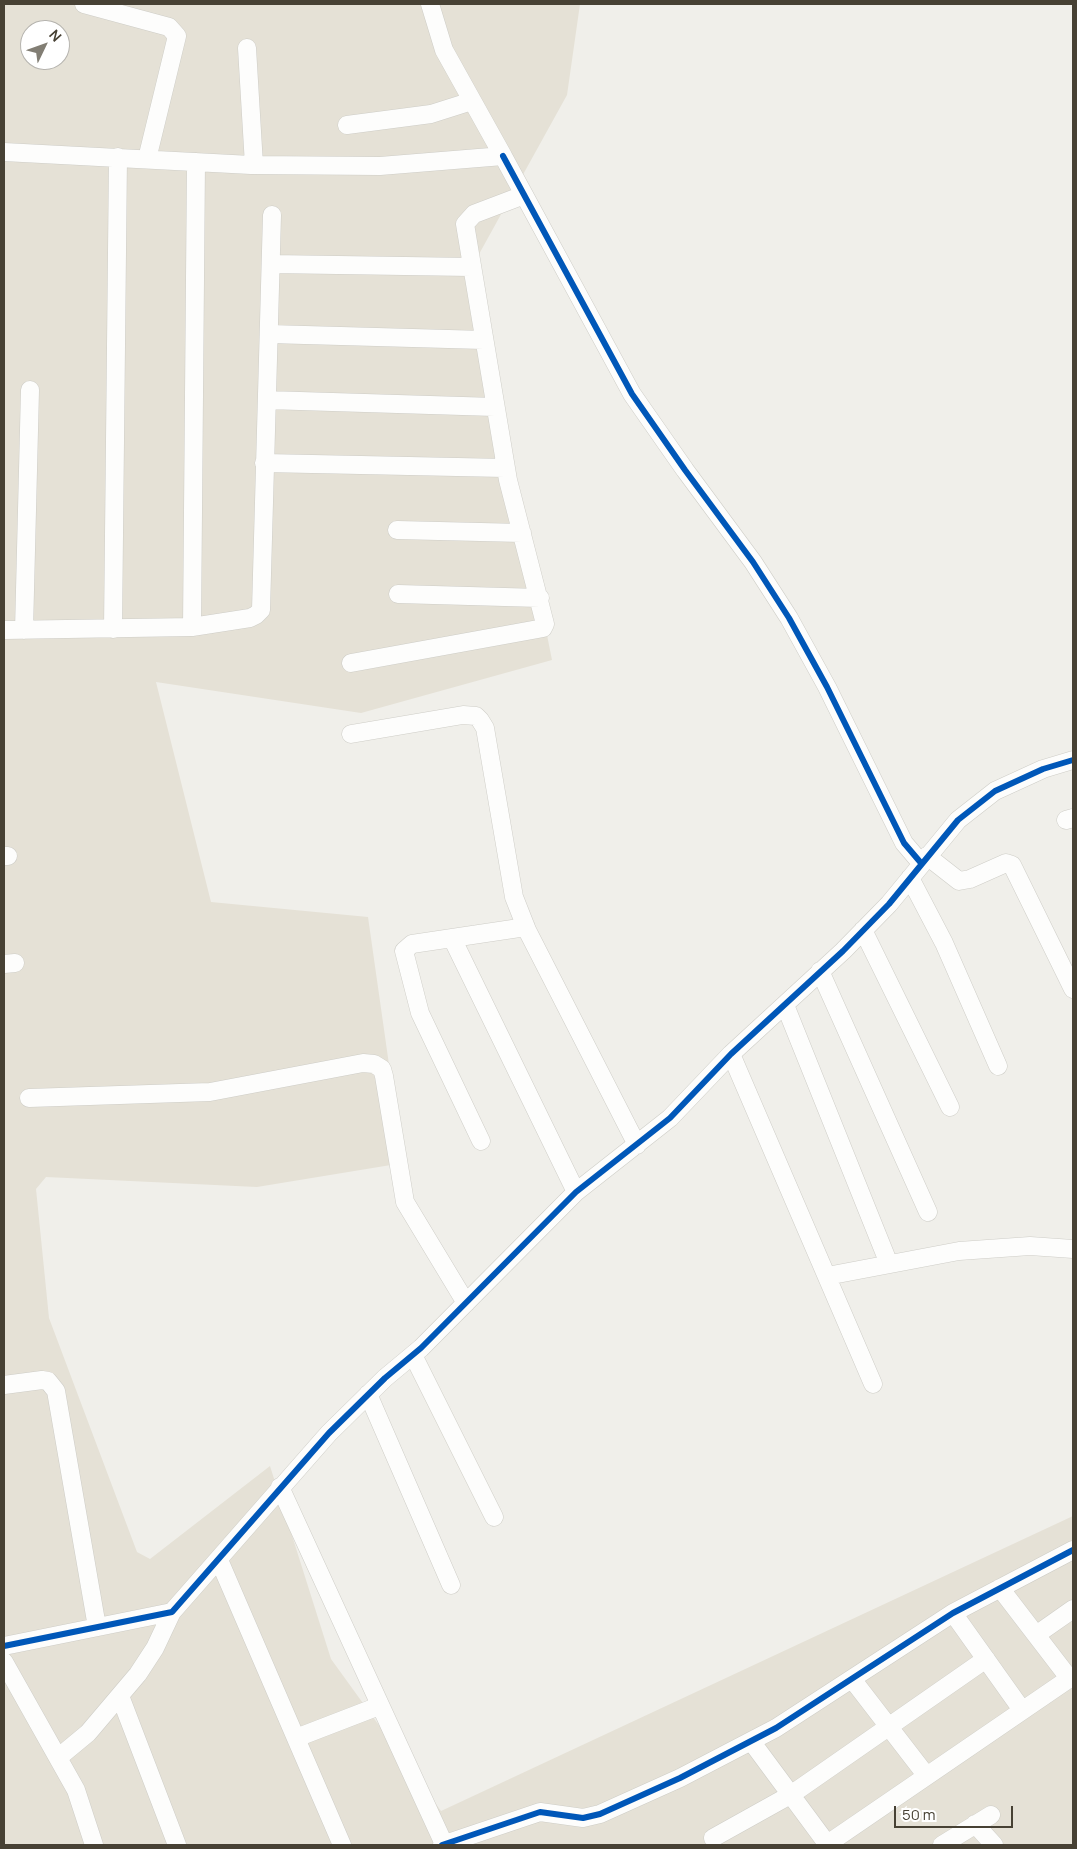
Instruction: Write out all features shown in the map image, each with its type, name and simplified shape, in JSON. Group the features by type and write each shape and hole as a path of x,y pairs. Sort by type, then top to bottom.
{"street":[{"path":"84,4 169,27 177,36 148,159"},
{"path":"430,4 444,50 632,394 753,562 789,618 827,687 900,836 924,859 959,881 970,879 1006,863 1012,864 1073,989"},
{"path":"247,48 254,165"},
{"path":"347,126 431,114 472,101"},
{"path":"4,152 254,165 380,166 503,156"},
{"path":"113,629 118,158"},
{"path":"192,627 196,162"},
{"path":"351,663 543,628 545,618 506,468 465,224 468,217 524,195"},
{"path":"4,630 192,627 250,618 261,610 272,215"},
{"path":"271,264 471,267"},
{"path":"269,334 484,340"},
{"path":"24,630 30,390"},
{"path":"266,400 495,407"},
{"path":"264,463 506,468"},
{"path":"396,530 522,533"},
{"path":"398,594 540,598"},
{"path":"351,734 463,715 476,716 480,720 485,728 514,897 526,926 637,1145"},
{"path":"59,1757 88,1733 120,1696 155,1648 172,1612 220,1560 328,1432 413,1354 576,1192 670,1118 731,1054 785,1005 889,904 924,859 958,820 995,791 1043,769 1073,760"},
{"path":"910,878 944,943 998,1066"},
{"path":"481,1141 420,1014 404,951 407,946 412,944 526,926"},
{"path":"863,930 950,1106"},
{"path":"452,938 576,1192"},
{"path":"820,971 928,1212"},
{"path":"785,1005 889,1264"},
{"path":"731,1054 873,1384"},
{"path":"29,1098 210,1092 363,1063 374,1064 382,1069 384,1076 405,1202 466,1302"},
{"path":"827,1276 959,1251 995,1247 1030,1246 1073,1249"},
{"path":"413,1354 494,1518"},
{"path":"4,1385 42,1380 52,1385 56,1391 97,1627"},
{"path":"368,1394 451,1585"},
{"path":"280,1487 443,1845 479,1839 540,1812 583,1818 600,1814 680,1778 750,1742 954,1613 1073,1550"},
{"path":"220,1560 342,1845"},
{"path":"750,1742 792,1794 827,1845 926,1775 1071,1677 1000,1588"},
{"path":"1036,1635 1073,1610"},
{"path":"4,1646 172,1612"},
{"path":"954,1613 1022,1710"},
{"path":"713,1838 792,1794 986,1659"},
{"path":"4,1662 76,1790 94,1845"},
{"path":"852,1679 926,1775"},
{"path":"120,1696 177,1845"},
{"path":"296,1738 379,1706"},
{"path":"942,1845 991,1815"},
{"path":"975,1824 994,1845"}],"shaded area":[{"path":"4,4 580,4 567,95 473,265 552,660 361,713 156,682 211,902 368,917 403,1163 257,1187 46,1177 36,1189 49,1318 137,1552 150,1559 270,1466 331,1659 441,1811 1073,1516 1073,1845 4,1845"}],"cycle path":[{"path":"503,156 632,394 753,562 789,618 827,687 904,843 921,863"},
{"path":"4,1646 172,1612 329,1433 385,1378 421,1348 576,1192 670,1118 731,1054 843,951 889,904 958,820 995,791 1043,769 1073,760"},
{"path":"442,1845 540,1812 583,1818 600,1814 680,1778 776,1728 953,1613 1073,1550"}]}
